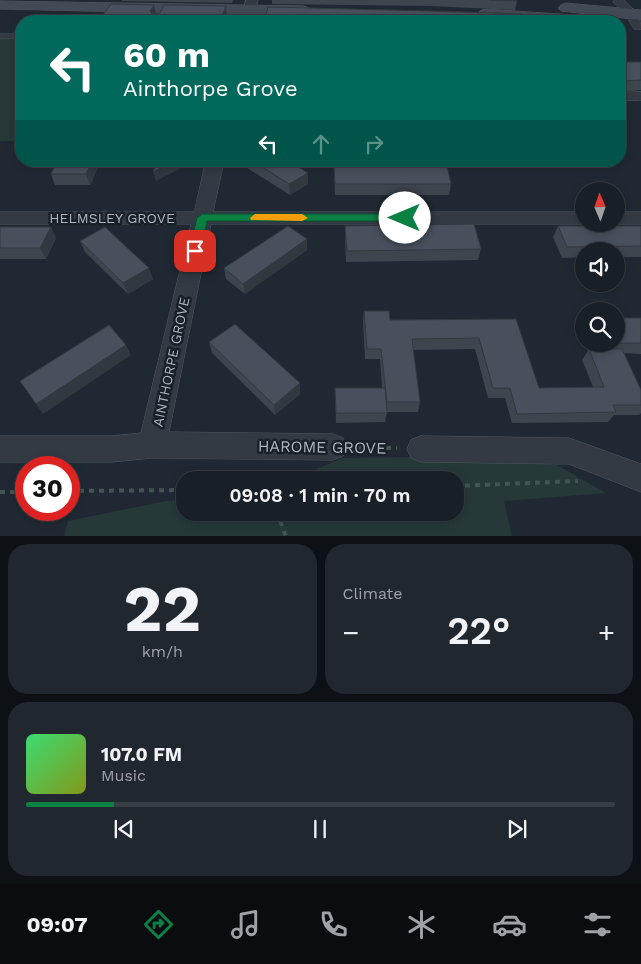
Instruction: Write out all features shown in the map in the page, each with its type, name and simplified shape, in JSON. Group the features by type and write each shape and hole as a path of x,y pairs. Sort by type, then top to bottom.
{"street":[{"path":"615,1 635,19"},
{"path":"0,5 52,3 163,12 322,11"},
{"path":"534,15 472,8 554,7 608,15"},
{"path":"626,97 641,96"},
{"name":"AINTHORPE GROVE","path":"152,445 214,167"},
{"name":"HELMSLEY GROVE","path":"0,218 575,218"},
{"path":"625,218 641,218"},
{"name":"HAROME GROVE","path":"0,449 111,449 152,445 333,447"},
{"path":"422,449 569,451 640,480"}],"lane":[{"path":"0,36 15,36"}],"path":[{"name":"HAROME GROVE","path":"333,447 422,449"},
{"path":"464,486 581,481"},
{"path":"80,491 176,490"},
{"path":"0,492 15,492"},
{"path":"280,521 286,536"}],"shaded area":[{"path":"0,38 15,38 15,141 0,141"},
{"path":"481,456 557,465 606,493 504,501 512,536 64,536 68,521 80,521 80,519 176,500 176,521 464,521 464,471 312,471 343,458"}],"building":[{"path":"111,4 154,5 150,11 152,14 160,13 164,5 226,6 223,15 103,15"},
{"path":"268,7 522,15 266,15"},
{"path":"626,62 641,62 641,80 626,81"},
{"path":"54,167 89,167 86,174 51,174"},
{"path":"155,167 163,167 153,172"},
{"path":"262,167 298,167 308,173 289,184"},
{"path":"334,167 447,167 451,184 335,184"},
{"path":"474,224 481,249 347,251 345,226"},
{"path":"288,226 307,239 243,284 224,268"},
{"path":"558,226 575,226 575,232 625,232 625,226 641,226 641,246 625,246 625,242 575,242 575,247 567,247"},
{"path":"0,227 51,227 40,248 0,248"},
{"path":"105,227 149,268 123,283 80,241"},
{"path":"364,311 389,311 390,320 516,319 539,388 604,387 590,352 623,352 641,390 641,405 613,405 616,412 517,414 510,388 493,388 479,338 412,339 420,402 387,402 381,349 367,349"},
{"path":"625,318 641,318 641,343 625,343"},
{"path":"235,324 300,383 274,405 209,342"},
{"path":"109,325 126,345 36,404 20,381"},
{"path":"335,388 385,388 387,413 336,413"}],"slow traffic":[{"path":"255,218 302,218"}],"route":[{"path":"195,251 202,218 405,218"}]}
